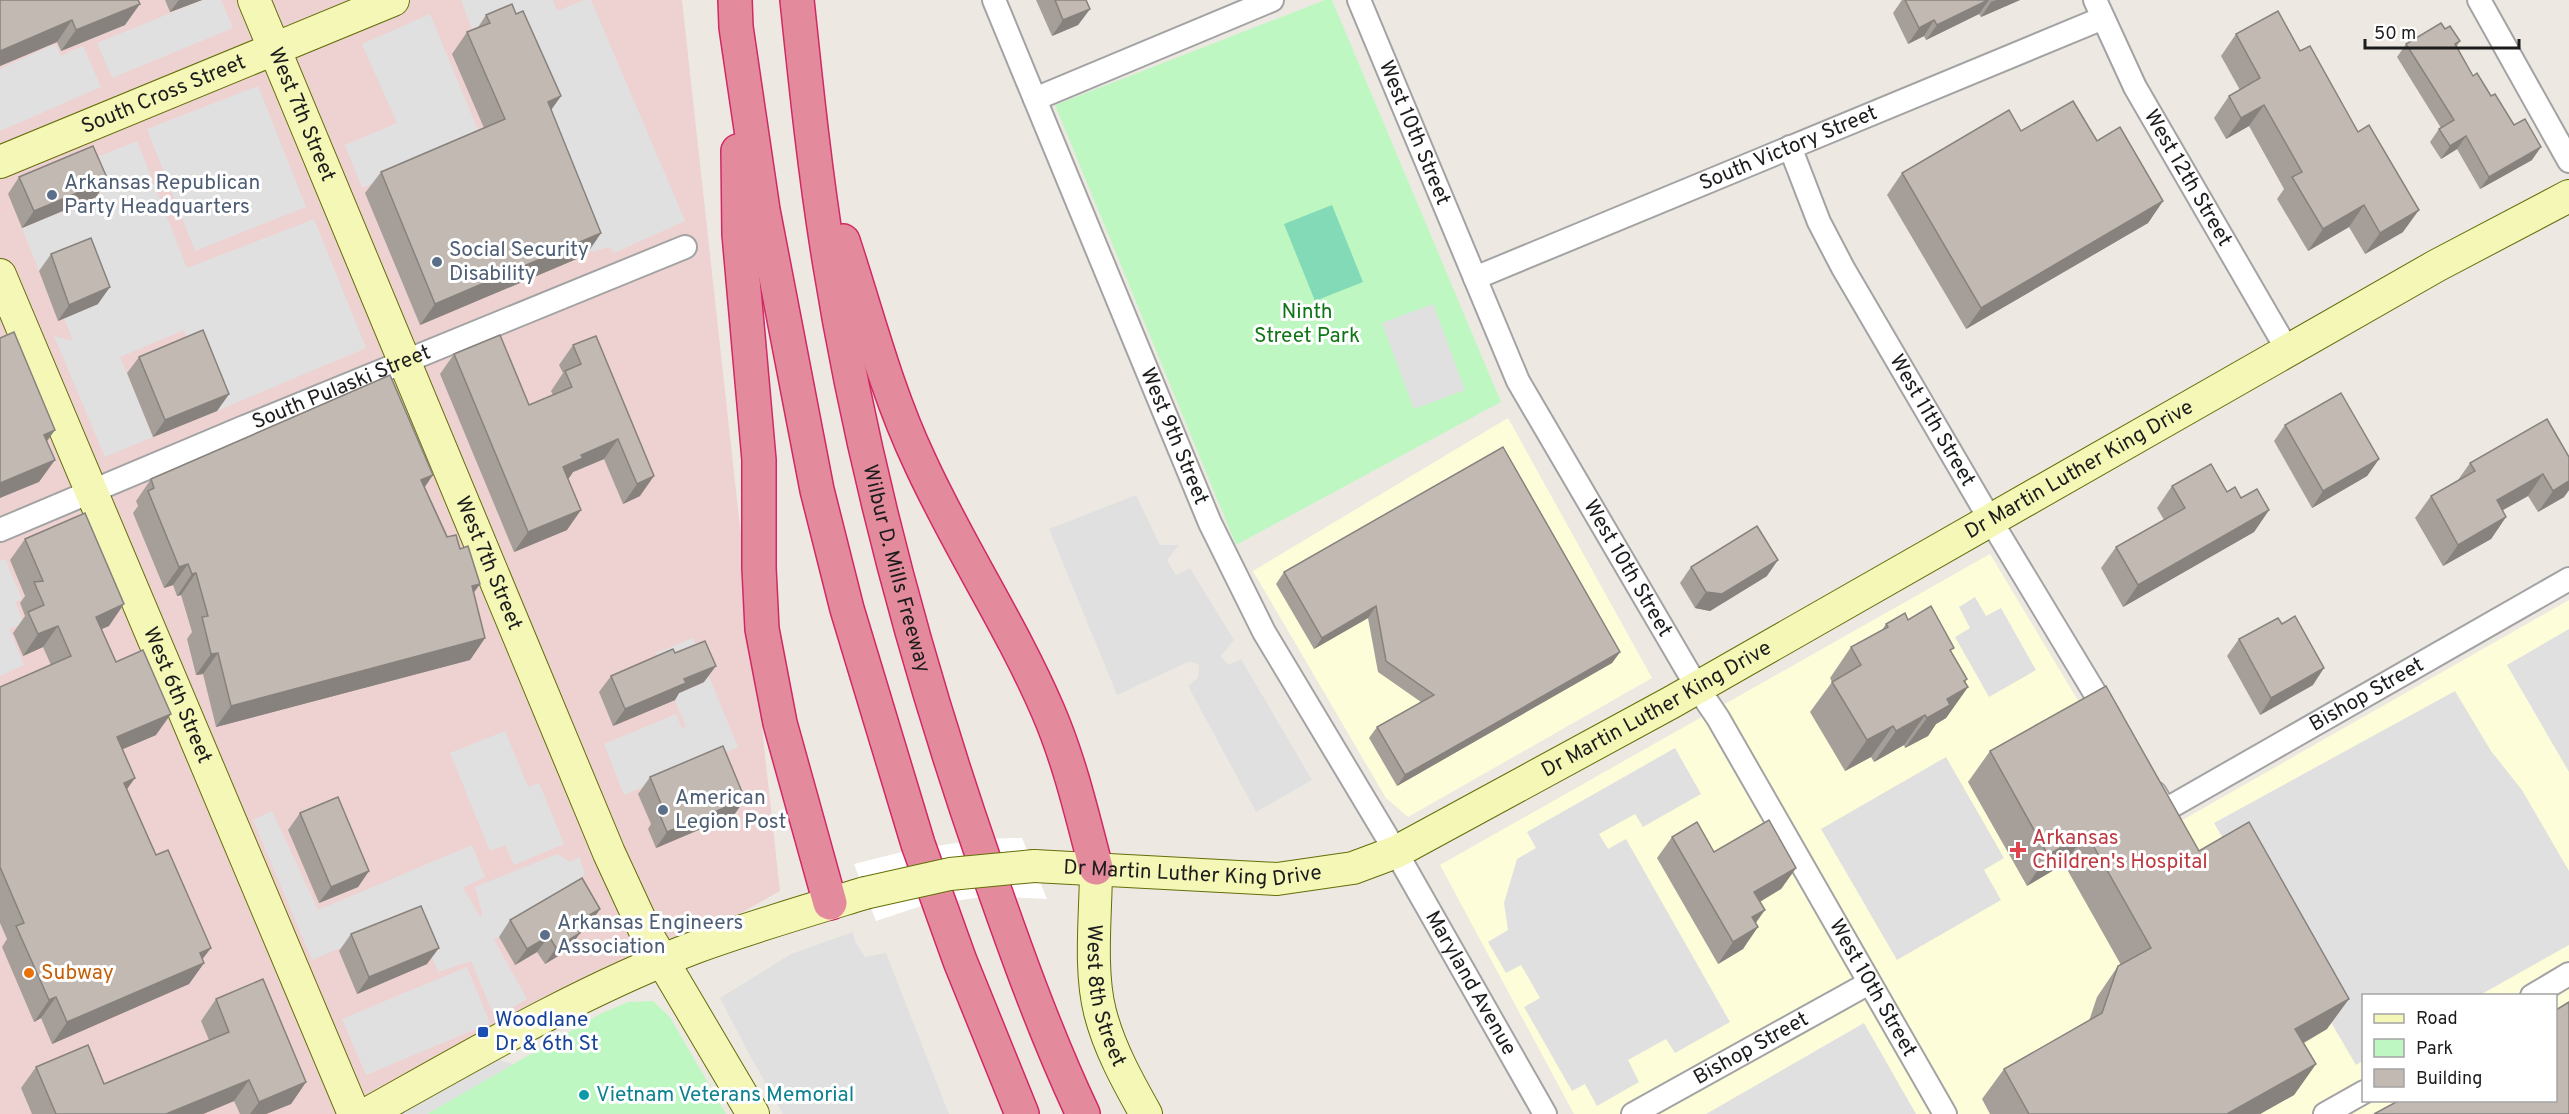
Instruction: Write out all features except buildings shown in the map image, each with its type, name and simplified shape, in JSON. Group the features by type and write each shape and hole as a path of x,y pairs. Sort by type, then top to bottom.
{"highway":[{"name":"Wilbur D. Mills Freeway","path":"797,0 829,260 859,420 882,521 920,661 963,798 1017,954 1083,1114"},
{"path":"736,13 739,234 759,460 759,568 762,629 780,723 830,903"},
{"path":"736,13 763,210 817,490 848,609 918,843 960,961 1023,1114"},
{"path":"814,151 889,388 918,459 941,507 1005,623 1047,710 1072,772 1096,868"}],"street":[{"name":"West 7th Street","path":"254,0 609,853 663,962 753,1114"},
{"name":"South Cross Street","path":"0,162 393,0"},
{"name":"West 9th Street","path":"994,0 1210,523 1264,632 1396,852"},
{"path":"1035,99 1272,0"},
{"name":"West 10th Street","path":"1359,0 1518,381 1697,687 1718,718 1945,1114"},
{"path":"2479,0 2569,161"},
{"name":"South Victory Street","path":"1474,278 1790,147 2099,9"},
{"name":"West 12th Street","path":"2099,9 2134,87 2288,351"},
{"name":"West 11th Street","path":"1790,147 1814,212 1843,268 2118,732"},
{"name":"Dr Martin Luther King Drive","path":"368,1114 533,1023 696,947 865,893 950,874 1034,866 1277,879 1353,868 1396,852 1697,687 2436,267 2569,196"},
{"name":"South Pulaski Street","path":"0,530 92,490 684,248"},
{"name":"West 6th Street","path":"0,275 354,1114"},
{"name":"Bishop Street","path":"2142,771 2165,810 2569,579"},
{"name":"Maryland Avenue","path":"1396,852 1545,1114"},
{"name":"West 8th Street","path":"1096,868 1095,958 1100,1012 1122,1068 1146,1114"},
{"path":"2536,994 2569,975"},
{"name":"Bishop Street","path":"1633,1114 1869,983"},
{"path":"2325,1114 2362,1093"}],"shaded area":[{"path":"0,0 682,0 780,891 388,1114 0,1114"},
{"path":"203,0 221,0 233,28 112,78 97,43"},
{"path":"461,0 553,0 557,11 584,0 591,0 685,221 614,253 610,247 591,252 538,136 495,18 472,29"},
{"path":"430,14 481,137 362,188 345,145 397,123 362,44"},
{"path":"55,44 61,56 83,46 101,87 0,131 0,69"},
{"path":"258,86 306,207 195,251 147,129"},
{"path":"137,141 187,268 314,219 366,348 217,411 184,330 120,357 153,437 105,457 54,336 73,341 64,318 99,304 79,255 39,271 22,228 100,197 87,161"},
{"path":"1433,304 1465,390 1414,409 1382,323"},
{"path":"1508,418 1652,678 1408,817 1386,798 1253,571"},
{"path":"1136,495 1160,545 1179,545 1167,560 1176,575 1190,568 1234,640 1221,656 1228,665 1241,659 1312,780 1256,812 1188,686 1198,678 1199,665 1190,661 1117,695 1049,529"},
{"name":"Arkansas Children's Hospital","path":"1990,554 2158,834 2569,600 2569,1114 1574,1114 1440,865"},
{"path":"5,559 22,599 15,602 24,623 9,629 24,665 0,676 0,561"},
{"path":"1975,597 1986,616 2001,608 2036,670 1989,697 1955,637 1970,628 1959,607"},
{"path":"2569,629 2569,772 2507,665"},
{"path":"693,638 738,747 624,795 604,744 676,714 682,728 686,727 673,696 704,683 663,670 656,653"},
{"path":"2455,691 2491,751 2522,790 2569,871 2569,945 2482,994 2362,994 2362,1062 2356,1065 2214,823"},
{"path":"505,731 528,787 539,783 564,844 514,865 505,845 490,851 450,753"},
{"path":"1675,748 1701,794 1643,827 1635,814 1599,834 1608,849 1626,839 1730,1022 1675,1053 1666,1039 1628,1060 1639,1082 1597,1106 1585,1084 1572,1091 1524,1007 1540,998 1521,965 1506,973 1488,942 1508,930 1504,903 1517,859 1536,848 1527,832"},
{"path":"1946,757 2004,858 1984,870 2001,900 1897,960 1821,829"},
{"path":"272,811 318,910 472,845 485,877 463,888 481,918 482,912 475,887 557,854 570,862 579,857 585,874 576,882 579,890 494,940 527,999 508,1010 492,1011 471,961 438,972 416,916 312,960 253,820"},
{"path":"853,932 855,941 865,957 886,953 949,1114 783,1114 749,1054 720,998 791,954"},
{"path":"467,967 490,1023 366,1075 342,1019"},
{"path":"1864,1023 1916,1114 1706,1114"},
{"path":"492,1058 513,1064 427,1114 393,1114"}],"green space":[{"name":"Ninth Street Park","path":"1325,0 1332,0 1501,402 1236,545 1055,105"},
{"path":"1332,205 1363,282 1315,301 1284,224"},
{"path":"653,1001 670,1017 726,1114 427,1114 600,1014 628,1002"}],"pier":[{"path":"1022,838 1047,899 975,898 921,906 876,921 854,864 914,849 985,839"}],"place":[{"name":"Arkansas Republican Party Headquarters","path":"52,195"},
{"name":"Social Security Disability","path":"437,262"},
{"name":"American Legion Post","path":"663,810"},
{"name":"Arkansas Children's Hospital","path":"2018,850"},
{"name":"Arkansas Engineers Association","path":"545,935"},
{"name":"Subway","path":"29,973"},
{"name":"Woodlane Dr & 6th St","path":"483,1032"},
{"name":"Vietnam Veterans Memorial","path":"584,1095"}]}
